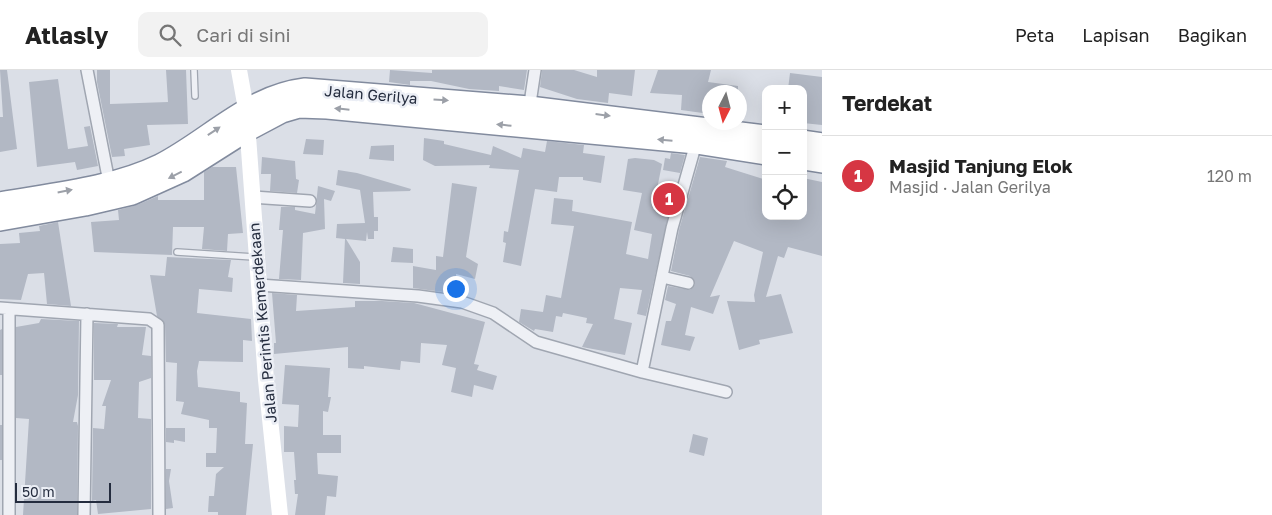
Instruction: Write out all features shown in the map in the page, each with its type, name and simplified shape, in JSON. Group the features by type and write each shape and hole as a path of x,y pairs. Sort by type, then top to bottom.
{"highway":[{"name":"Jalan Gerilya","path":"0,220 38,205 159,165 246,109 280,95 305,89 528,117 762,153"},
{"name":"Jalan Gerilya","path":"0,203 85,205 132,194 183,171 246,131 282,112 312,107 528,117 762,136"},
{"path":"807,142 822,144"},
{"path":"807,160 822,162"}],"street":[{"path":"87,70 109,182"},
{"name":"Jalan Perintis Kemerdekaan","path":"239,70 246,109 246,131 280,515"},
{"path":"528,117 534,70"},
{"path":"642,372 672,228 696,143"},
{"path":"252,197 310,201"},
{"path":"662,277 688,283"},
{"path":"259,285 418,296 462,302 493,312 536,342 642,372 726,392"},
{"path":"10,515 4,308 149,319 158,325 159,515"},
{"path":"84,515 87,314"}],"lane":[{"path":"194,70 195,96"},
{"path":"176,252 257,258"}],"building":[{"path":"0,70 7,70 17,149 0,152 0,117 3,117"},
{"path":"97,70 110,70 110,104 168,102 166,70 186,70 188,124 147,125 150,145 124,149 125,156 112,157 97,82"},
{"path":"390,70 432,73 432,70 527,70 524,90 499,86 499,91 469,89 431,81 410,81 410,85 389,82"},
{"path":"542,70 574,70 597,77 597,70 635,70 632,96 609,93 608,103 577,99 540,87"},
{"path":"658,70 711,70 708,82 730,85 702,85 702,113 681,110 682,95 650,93"},
{"path":"790,73 822,77 822,125 807,123 807,85 788,85"},
{"path":"58,79 68,149 88,146 84,127 90,126 98,166 77,170 75,162 37,167 29,82"},
{"path":"424,138 444,141 444,144 491,155 493,146 521,158 523,148 545,152 547,141 584,145 583,153 605,156 601,183 583,180 583,177 559,177 557,192 535,189 521,266 503,262 506,243 503,242 504,231 508,232 519,170 489,168 490,165 435,166 423,160"},
{"path":"306,139 324,140 323,155 303,154"},
{"path":"394,145 394,161 369,159 371,146"},
{"path":"671,153 685,155 680,173 663,170 665,158 670,159"},
{"path":"262,157 295,161 296,179 299,180 297,193 270,191 271,174 261,174"},
{"path":"700,157 727,161 725,167 762,179 762,220 807,220 807,179 822,182 822,256 788,247 784,258 778,256 766,297 781,294 793,333 759,340 760,344 739,350 727,301 755,302 754,295 763,252 734,241 710,297 720,295 713,314 691,307 685,335 695,337 690,351 661,345 666,321 671,321 676,304 665,300 668,286 690,290 695,284 690,276 671,271 679,230"},
{"path":"628,159 654,160 662,164 653,209 669,213 646,316 637,314 642,290 620,288 614,319 632,323 625,355 582,347 593,324 586,323 587,318 563,313 562,317 556,316 553,332 535,329 534,331 519,322 521,309 543,312 546,295 561,298 574,226 551,224 554,198 573,200 572,211 632,222 626,254 648,259 652,234 634,230 642,193 623,190"},
{"path":"212,167 236,167 243,233 228,234 227,251 202,249 204,227 173,227 172,255 94,252 91,222 119,220 118,210 137,205 158,196 158,200 204,200 204,172"},
{"path":"338,170 357,173 411,189 410,191 373,192 374,217 378,217 378,231 374,231 374,239 368,239 367,232 366,241 346,239 360,262 360,284 343,283 345,239 336,238 337,224 365,223 360,190 336,185"},
{"path":"452,183 477,187 466,257 478,264 475,279 456,274 458,294 413,288 413,266 436,270 436,256 443,257"},
{"path":"318,186 335,191 331,201 324,199 325,229 303,233 301,280 279,279 283,230 279,230 281,207 295,207 295,210 315,214"},
{"path":"58,222 71,306 47,304 44,273 28,274 21,300 0,299 0,244 20,243 19,233 40,231 39,226"},
{"path":"393,247 413,249 413,263 391,262"},
{"path":"167,257 231,260 228,277 233,278 232,292 199,289 197,313 251,319 252,341 243,340 243,362 199,361 197,371 198,387 240,392 240,402 247,403 245,444 253,444 246,515 218,515 218,512 208,512 209,496 214,496 216,474 224,467 206,467 206,453 216,453 217,428 209,428 209,420 181,414 184,402 176,401 177,363 166,362 165,325 157,316 150,275 165,276"},
{"path":"272,293 297,295 296,311 355,307 355,301 382,301 414,303 485,322 474,364 479,365 477,370 497,376 493,390 474,385 472,397 451,392 456,368 442,365 447,345 421,343 420,363 401,361 400,370 364,366 364,369 348,368 348,347 274,354 274,343 276,343"},
{"path":"41,319 79,321 78,395 73,422 77,422 78,426 77,515 23,515 29,419 16,418 16,327 39,323"},
{"path":"94,323 118,324 117,327 146,327 142,355 151,356 151,378 139,382 138,418 151,419 151,509 98,514 96,500 92,501 93,428 104,429 106,406 102,406 111,380 94,380"},
{"path":"2,329 2,375 0,375 0,330"},
{"path":"285,365 330,368 328,397 331,397 328,412 323,411 323,435 341,435 341,453 317,453 318,474 338,476 336,497 327,496 325,515 295,515 298,494 295,494 294,452 284,452 284,426 298,427 299,405 282,404"},
{"path":"0,425 2,425 2,460 0,460"},
{"path":"166,428 185,428 185,442 174,440 174,443 166,442"},
{"path":"693,434 708,438 704,456 689,452"},
{"path":"166,469 171,469 169,481 173,508 166,509"}],"place":[{"name":"Masjid Tanjung Elok","path":"669,199"}]}
